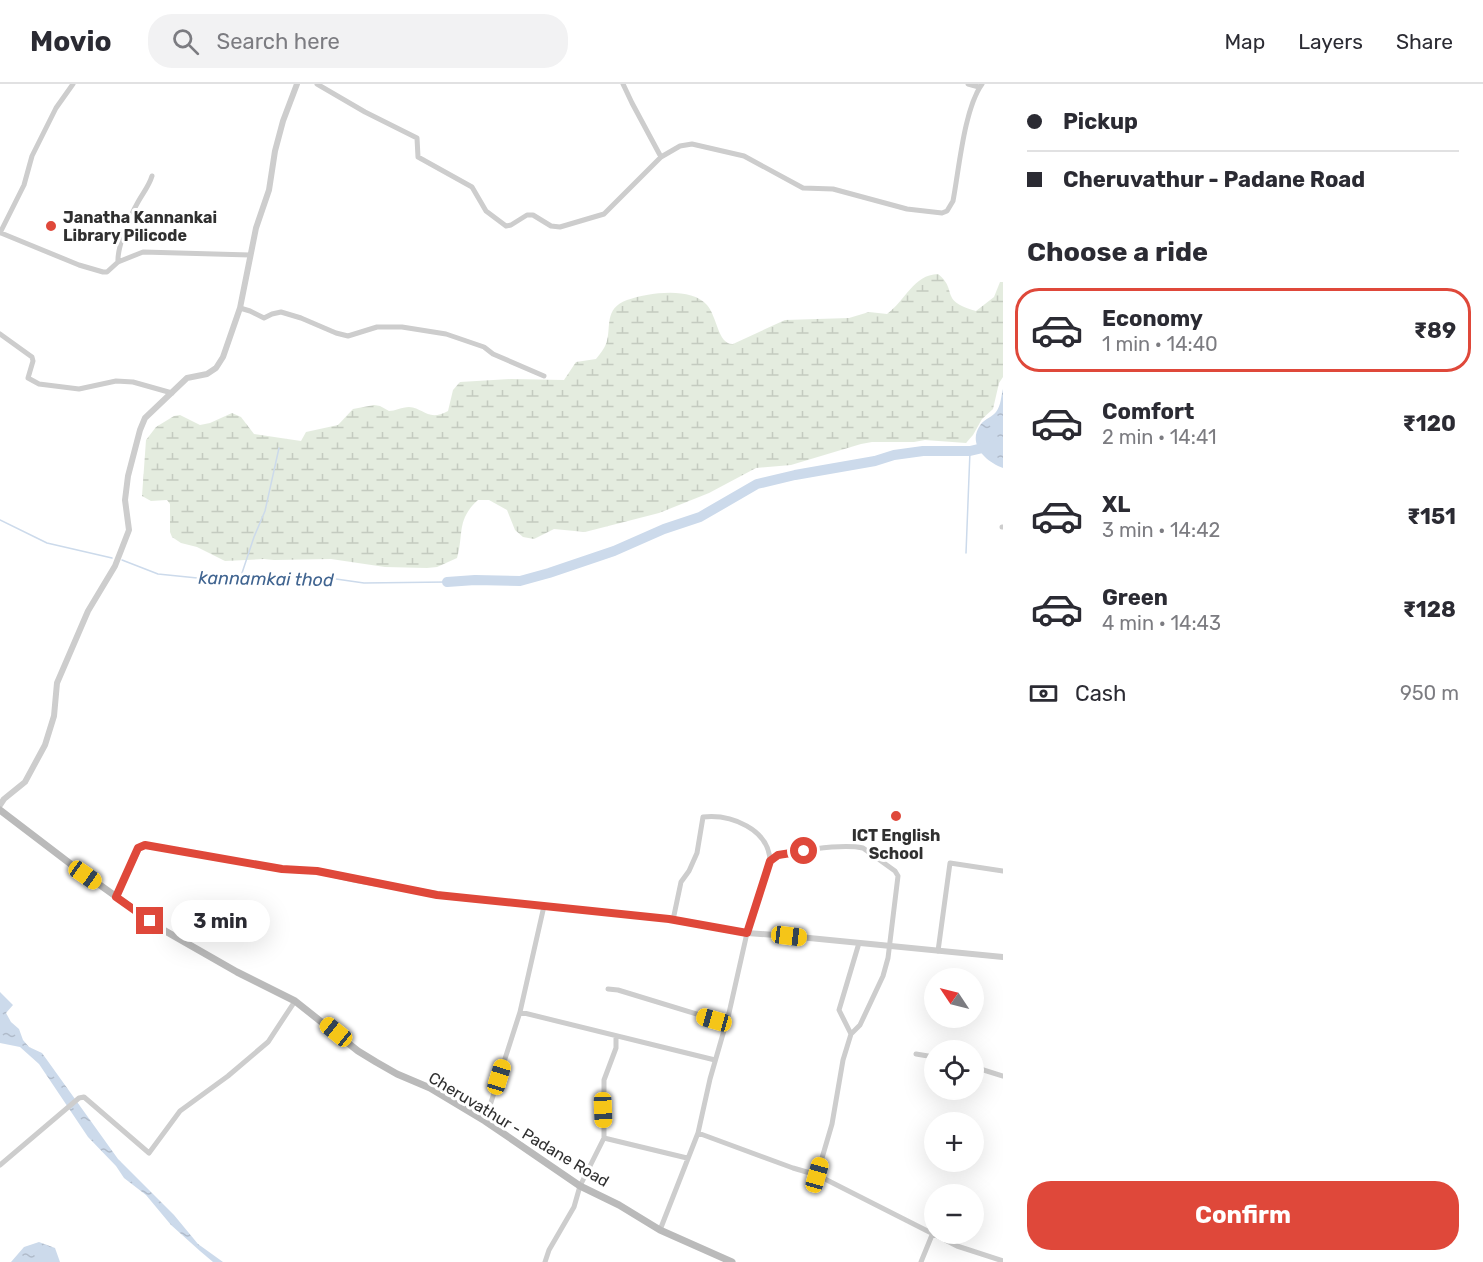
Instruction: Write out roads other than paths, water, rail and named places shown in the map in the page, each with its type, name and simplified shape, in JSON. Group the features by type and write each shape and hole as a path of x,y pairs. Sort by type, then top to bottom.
{"main road":[{"name":"Cheruvathur - Padane Road","path":"0,810 160,928 209,957 295,1001 376,1062 430,1088 485,1121 580,1186 619,1205 660,1230 723,1260 732,1262"}],"street":[{"path":"73,84 56,108 32,156 24,185 0,233 79,265 103,272 107,272 118,262 143,252 250,255"},
{"path":"0,805 25,782 45,745 54,716 57,683 88,611 115,567 129,530 125,500 128,476 145,418 186,378 207,374 216,368 223,357 240,308 256,228 269,190 275,151 283,121 297,84"},
{"path":"317,84 365,112 417,138 418,158 472,187 486,212 506,226 527,215 533,215 551,226 560,227 604,214 661,157 680,146 692,144 744,156 803,188 833,189 907,209 942,213 947,211 953,201 968,122 981,86 968,84"},
{"path":"623,84 661,157"},
{"path":"118,262 118,251 123,237 137,203 149,186 152,176"},
{"path":"240,308 264,318 281,312 293,315 348,336 377,327 402,327 446,334 484,347 493,354 544,376"},
{"path":"0,334 32,357 28,378 39,384 79,389 116,381 133,382 172,393"},
{"path":"660,1230 698,1133 747,933 770,861 770,853 760,834 727,820 710,816 703,817 697,853 681,882 673,920"},
{"path":"116,897 138,848 145,845 282,869 317,871 421,892 673,920 747,933 1003,957"},
{"path":"770,861 778,855 789,852 846,846 863,848 896,871 898,876 888,958 860,1025 850,1034 832,1124 817,1175"},
{"path":"938,951 950,863 1003,871"},
{"path":"485,1121 520,1012 544,906"},
{"path":"850,1034 839,1010 859,943"},
{"path":"608,989 618,990 726,1023"},
{"path":"0,1165 79,1098 88,1098 149,1153 180,1111 228,1076 268,1042 295,1001"},
{"path":"520,1012 715,1060"},
{"path":"544,1262 574,1207 580,1186 604,1138 604,1080 616,1048 616,1036"},
{"path":"916,1054 924,1055"},
{"path":"984,1070 1003,1076"},
{"path":"698,1133 817,1175 924,1230"},
{"path":"604,1138 687,1158"},
{"path":"921,1262 929,1244"},
{"path":"953,1244 970,1252 1003,1261"}],"water":[{"path":"1003,389 1003,468 985,457 977,445 976,438 981,424 998,410"},
{"path":"0,992 13,1005 6,1013 19,1029 23,1040 29,1047 42,1053 118,1159 174,1215 198,1244 223,1262 213,1262 200,1251 171,1225 146,1195 124,1178 116,1166 88,1137 39,1064 20,1047 0,1043"},
{"path":"39,1242 55,1248 60,1262 11,1262 24,1247"}],"waterway":[{"path":"447,582 520,581 549,573 614,551 664,529 700,517 757,484 875,461 894,455 923,451 970,451 1003,443"},
{"path":"241,576 265,511 279,448"},
{"path":"966,553 970,451"},
{"name":"kannamkai thod","path":"0,520 47,543 112,558"},
{"name":"kannamkai thod","path":"122,560 158,574 217,580 243,576 308,575 364,583 447,582"}],"place":[{"name":"Janatha Kannankai Library Pilicode","path":"51,226"},
{"name":"ICT English School","path":"896,816"}]}
